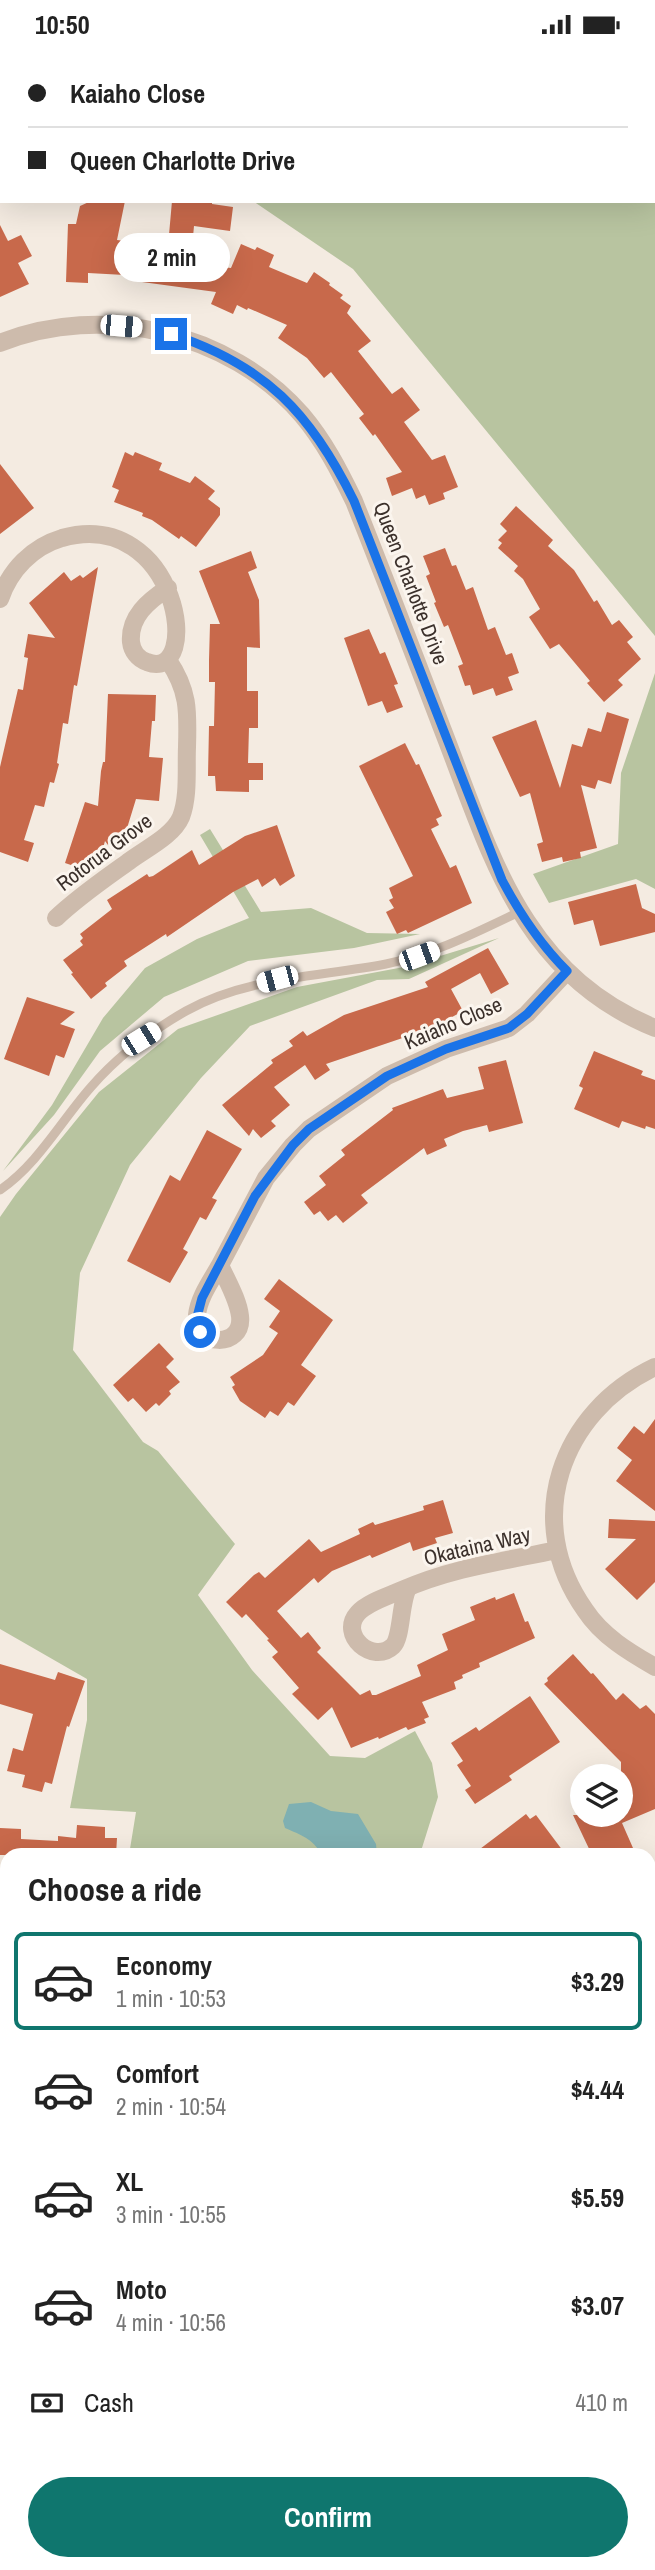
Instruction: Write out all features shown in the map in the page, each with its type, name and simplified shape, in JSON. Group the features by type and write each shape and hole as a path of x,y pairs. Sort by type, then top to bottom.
{"street":[{"name":"Queen Charlotte Drive","path":"0,343 50,328 104,324 138,327 171,334 220,353 252,372 285,397 301,414 334,460 354,501 490,852 519,912 536,937 567,971 617,1009 655,1028"},
{"path":"0,599 13,572 27,557 44,546 72,536 112,538 143,554 155,567 167,588 175,610 177,632 174,653 169,660 161,663 148,663 137,656 132,647 131,632 132,623 141,611 167,588"},
{"name":"Rotorua Grove","path":"56,918 82,895 165,835 177,824 182,814 186,794 188,702 179,676 169,660"},
{"name":"Kaiaho Close","path":"220,1265 266,1178 309,1129 397,1071 446,1049 509,1028 527,1014 567,971"},
{"path":"655,1367 629,1380 611,1394 599,1405 576,1437 558,1481 555,1513 557,1550 584,1610 601,1630 626,1650 655,1667"},
{"name":"Okataina Way","path":"408,1588 466,1569 557,1550"}],"lane":[{"path":"0,1190 45,1146 92,1086 141,1039 187,1010 235,990 277,979 386,964 419,956 454,943 519,912"}],"green space":[{"path":"256,203 655,203 655,636 353,269"},
{"path":"655,673 655,889 636,879 549,903 533,874 618,844 621,773"},
{"path":"210,829 261,912 311,908 367,933 420,934 354,948 248,961 164,997 100,1051 54,1115 3,1171 52,1105 103,1018 145,968 197,939 249,918 200,835"},
{"path":"499,938 409,979 377,980 250,1026 201,1078 130,1165 80,1273 73,1350 143,1442 158,1451 235,1544 198,1595 252,1670 330,1756 365,1758 415,1731 432,1763 438,1797 422,1848 130,1848 136,1812 70,1808 87,1720 87,1679 0,1629 0,1217 99,1092 178,1029 297,987 404,967"}],"water":[{"path":"311,1802 331,1811 358,1814 376,1848 317,1848 301,1835 285,1828 283,1821 289,1804"}],"building":[{"path":"87,203 125,203 117,240 168,246 172,203 212,203 233,207 230,231 194,226 191,258 197,259 197,264 231,268 241,244 255,250 257,247 274,255 269,267 307,283 314,272 330,283 329,285 343,295 340,298 351,306 347,313 371,341 358,351 392,394 402,387 420,410 404,422 432,460 445,455 458,487 443,493 445,499 429,505 425,495 416,499 412,488 392,496 386,478 402,472 375,434 373,436 359,418 364,414 331,372 324,378 307,358 278,338 287,325 248,308 247,310 237,305 233,314 211,304 216,292 142,282 143,276 88,273 88,283 66,282 68,224 76,224 80,206"},
{"path":"0,225 8,241 21,235 32,256 18,263 29,284 0,297"},
{"path":"125,452 133,456 135,452 162,463 159,470 190,483 195,476 215,491 208,499 220,508 220,515 196,547 142,516 143,513 114,502 119,490 112,487"},
{"path":"0,464 34,508 0,534"},
{"path":"516,506 553,540 548,546 574,570 612,625 619,620 633,637 627,642 641,659 618,680 623,685 604,702 559,644 550,649 529,617 540,609 523,579 514,571 518,566 498,548 502,543 498,540 507,531 500,524"},
{"path":"445,548 452,566 456,565 466,590 473,587 488,630 495,627 506,655 512,653 519,673 508,677 513,690 496,696 493,688 473,695 470,685 465,686 458,666 463,664 448,625 444,627 434,603 436,602 426,576 430,574 423,556"},
{"path":"251,551 257,568 248,572 259,600 260,648 247,647 247,691 258,691 258,728 249,728 248,763 263,763 263,780 249,780 249,792 216,791 215,776 208,776 209,726 214,726 215,682 209,682 209,660 210,624 220,624 199,571"},
{"path":"98,567 77,686 74,685 68,724 63,723 59,764 54,783 50,782 44,807 35,805 24,840 34,843 28,862 0,852 0,767 18,689 23,690 28,658 24,657 28,634 55,638 29,603 64,572 71,581 80,575 83,578"},
{"path":"369,629 380,654 385,652 398,684 394,685 403,707 387,713 382,701 368,706 344,638"},
{"path":"108,694 156,695 149,757 163,758 159,801 136,799 124,838 111,834 108,845 105,841 98,866 85,862 83,869 65,863 85,802 98,806 101,771 105,762"},
{"path":"607,712 629,719 611,784 598,780 595,789 581,785 597,848 580,852 581,858 563,862 562,857 542,862 537,844 543,842 530,793 520,797 492,737 536,720 560,788 572,744 582,747 588,728 601,732"},
{"path":"405,743 416,765 419,764 442,816 436,819 439,825 431,829 450,868 456,865 472,903 408,933 406,930 397,934 386,912 394,908 389,900 393,898 389,888 413,876 359,766"},
{"path":"277,825 295,876 280,886 275,878 262,887 258,879 233,892 167,937 166,934 124,961 127,966 105,983 107,986 91,999 63,960 83,945 80,934 112,909 107,900 147,874 149,877 153,876 192,850 199,865 245,836"},
{"path":"636,884 642,908 655,914 655,932 600,946 593,920 574,925 568,902"},
{"path":"488,948 509,984 491,994 480,973 451,989 463,1011 432,1028 326,1064 330,1070 315,1080 305,1065 274,1087 290,1105 271,1121 276,1126 261,1138 253,1129 249,1136 222,1105 273,1063 271,1060 293,1046 289,1041 303,1031 307,1036 344,1015 428,987 425,982"},
{"path":"27,997 75,1012 60,1024 75,1029 64,1058 56,1055 49,1076 4,1059"},
{"path":"594,1051 643,1071 641,1075 655,1080 655,1129 646,1126 645,1129 622,1121 619,1128 574,1109 583,1088 579,1086"},
{"path":"506,1060 523,1123 489,1132 487,1125 463,1131 444,1139 447,1146 427,1155 424,1148 361,1195 368,1203 343,1223 336,1215 328,1221 320,1211 314,1215 304,1202 326,1185 319,1176 345,1155 341,1150 393,1110 392,1108 443,1089 447,1098 484,1089 478,1067"},
{"path":"207,1130 242,1149 212,1198 217,1200 206,1220 200,1217 183,1249 188,1252 170,1283 127,1261 170,1175 180,1181"},
{"path":"279,1279 333,1320 301,1365 316,1376 294,1406 288,1402 278,1416 270,1411 265,1418 240,1401 230,1377 263,1355 278,1333 269,1327 280,1311 264,1299"},
{"path":"159,1343 174,1359 166,1367 180,1382 169,1391 171,1394 159,1406 156,1403 146,1412 133,1398 128,1402 113,1385"},
{"path":"655,1419 655,1511 616,1481 632,1460 617,1448 634,1426 644,1434"},
{"path":"443,1500 453,1533 435,1538 437,1543 413,1551 410,1542 372,1558 370,1555 332,1571 318,1583 314,1578 277,1611 301,1638 308,1632 321,1648 317,1652 360,1695 370,1690 372,1695 376,1695 421,1676 417,1665 448,1650 442,1634 475,1620 470,1607 495,1597 496,1600 514,1593 525,1622 528,1621 535,1638 479,1663 480,1667 454,1682 456,1689 422,1702 429,1717 424,1719 426,1723 408,1730 406,1727 351,1748 332,1707 318,1720 292,1694 299,1688 272,1657 278,1652 267,1640 269,1639 246,1614 242,1618 226,1602 254,1575 259,1572 265,1578 309,1539 321,1552 360,1534 358,1529 373,1522 375,1525 424,1510 423,1506"},
{"path":"609,1519 655,1521 655,1582 637,1600 605,1569 636,1539 608,1538"},
{"path":"573,1654 616,1700 623,1693 640,1709 646,1705 655,1714 655,1809 633,1818 633,1764 621,1764 544,1684 548,1681 547,1678"},
{"path":"0,1664 55,1680 58,1672 85,1681 69,1727 67,1726 52,1784 45,1782 42,1792 22,1787 25,1775 7,1771 13,1748 23,1751 33,1714 0,1704"},
{"path":"530,1696 560,1742 509,1776 512,1780 475,1804 465,1790 471,1786 457,1765 463,1761 451,1743 476,1727 479,1731"},
{"path":"526,1814 530,1819 536,1815 561,1848 481,1848"},
{"path":"77,1825 105,1827 105,1838 117,1838 116,1848 0,1848 0,1828 21,1829 21,1839 58,1841 58,1836 76,1838"},
{"path":"579,1827 624,1827 633,1848 589,1848"}],"route":[{"path":"171,334 220,353 252,372 285,397 314,429 334,460 354,501 502,880 536,937 567,971 527,1014 509,1028 446,1049 387,1076 309,1129 278,1162 255,1196 202,1298 197,1317 200,1332"}]}
